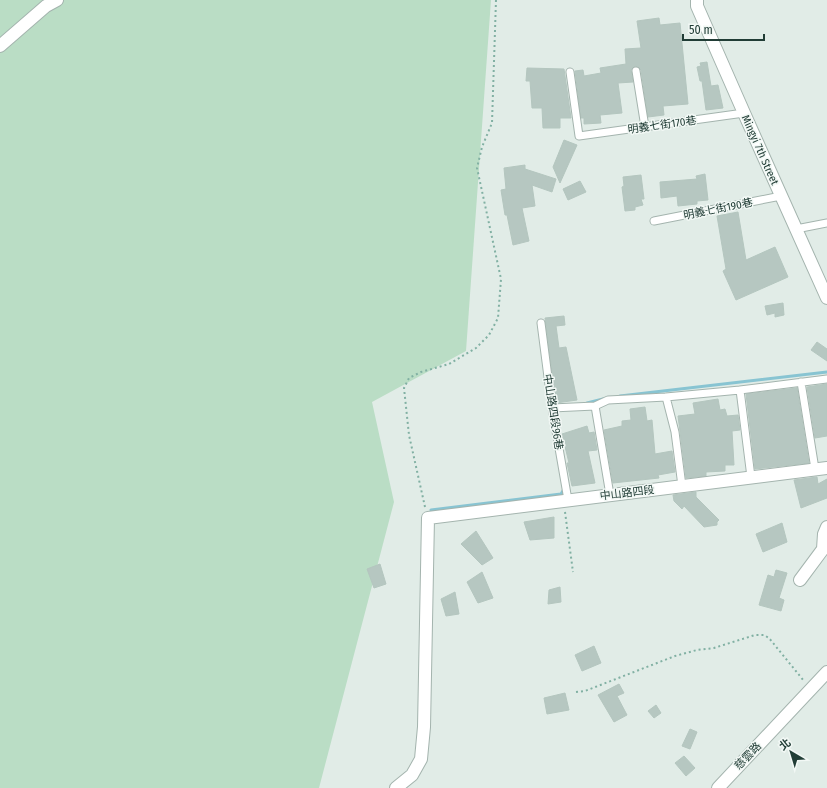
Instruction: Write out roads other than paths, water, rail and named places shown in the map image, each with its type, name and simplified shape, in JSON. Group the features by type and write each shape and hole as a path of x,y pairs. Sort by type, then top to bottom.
{"street":[{"path":"0,46 46,6 57,0"},
{"name":"Mingyi 7th Street","path":"697,0 697,6 827,298"},
{"name":"中山路四段","path":"396,788 412,775 420,759 424,727 428,518 827,468"},
{"path":"800,580 823,549 824,534 827,527"},
{"name":"慈雲路","path":"718,788 827,672"}],"lane":[{"path":"636,71 645,127"},
{"name":"明義七街170巷","path":"570,72 579,136 744,113"},
{"name":"明義七街190巷","path":"654,221 781,196"},
{"path":"796,229 827,224"},
{"name":"中山路四段96巷","path":"541,323 566,501"},
{"path":"552,408 595,406 608,400 666,397 740,390 827,379"},
{"path":"801,382 815,469"},
{"path":"740,390 752,478"},
{"path":"666,397 675,432 682,486"},
{"path":"595,406 610,495"}],"waterway":[{"path":"620,396 827,372"},
{"path":"587,403 603,399"},
{"path":"431,510 561,494 564,489"}]}
